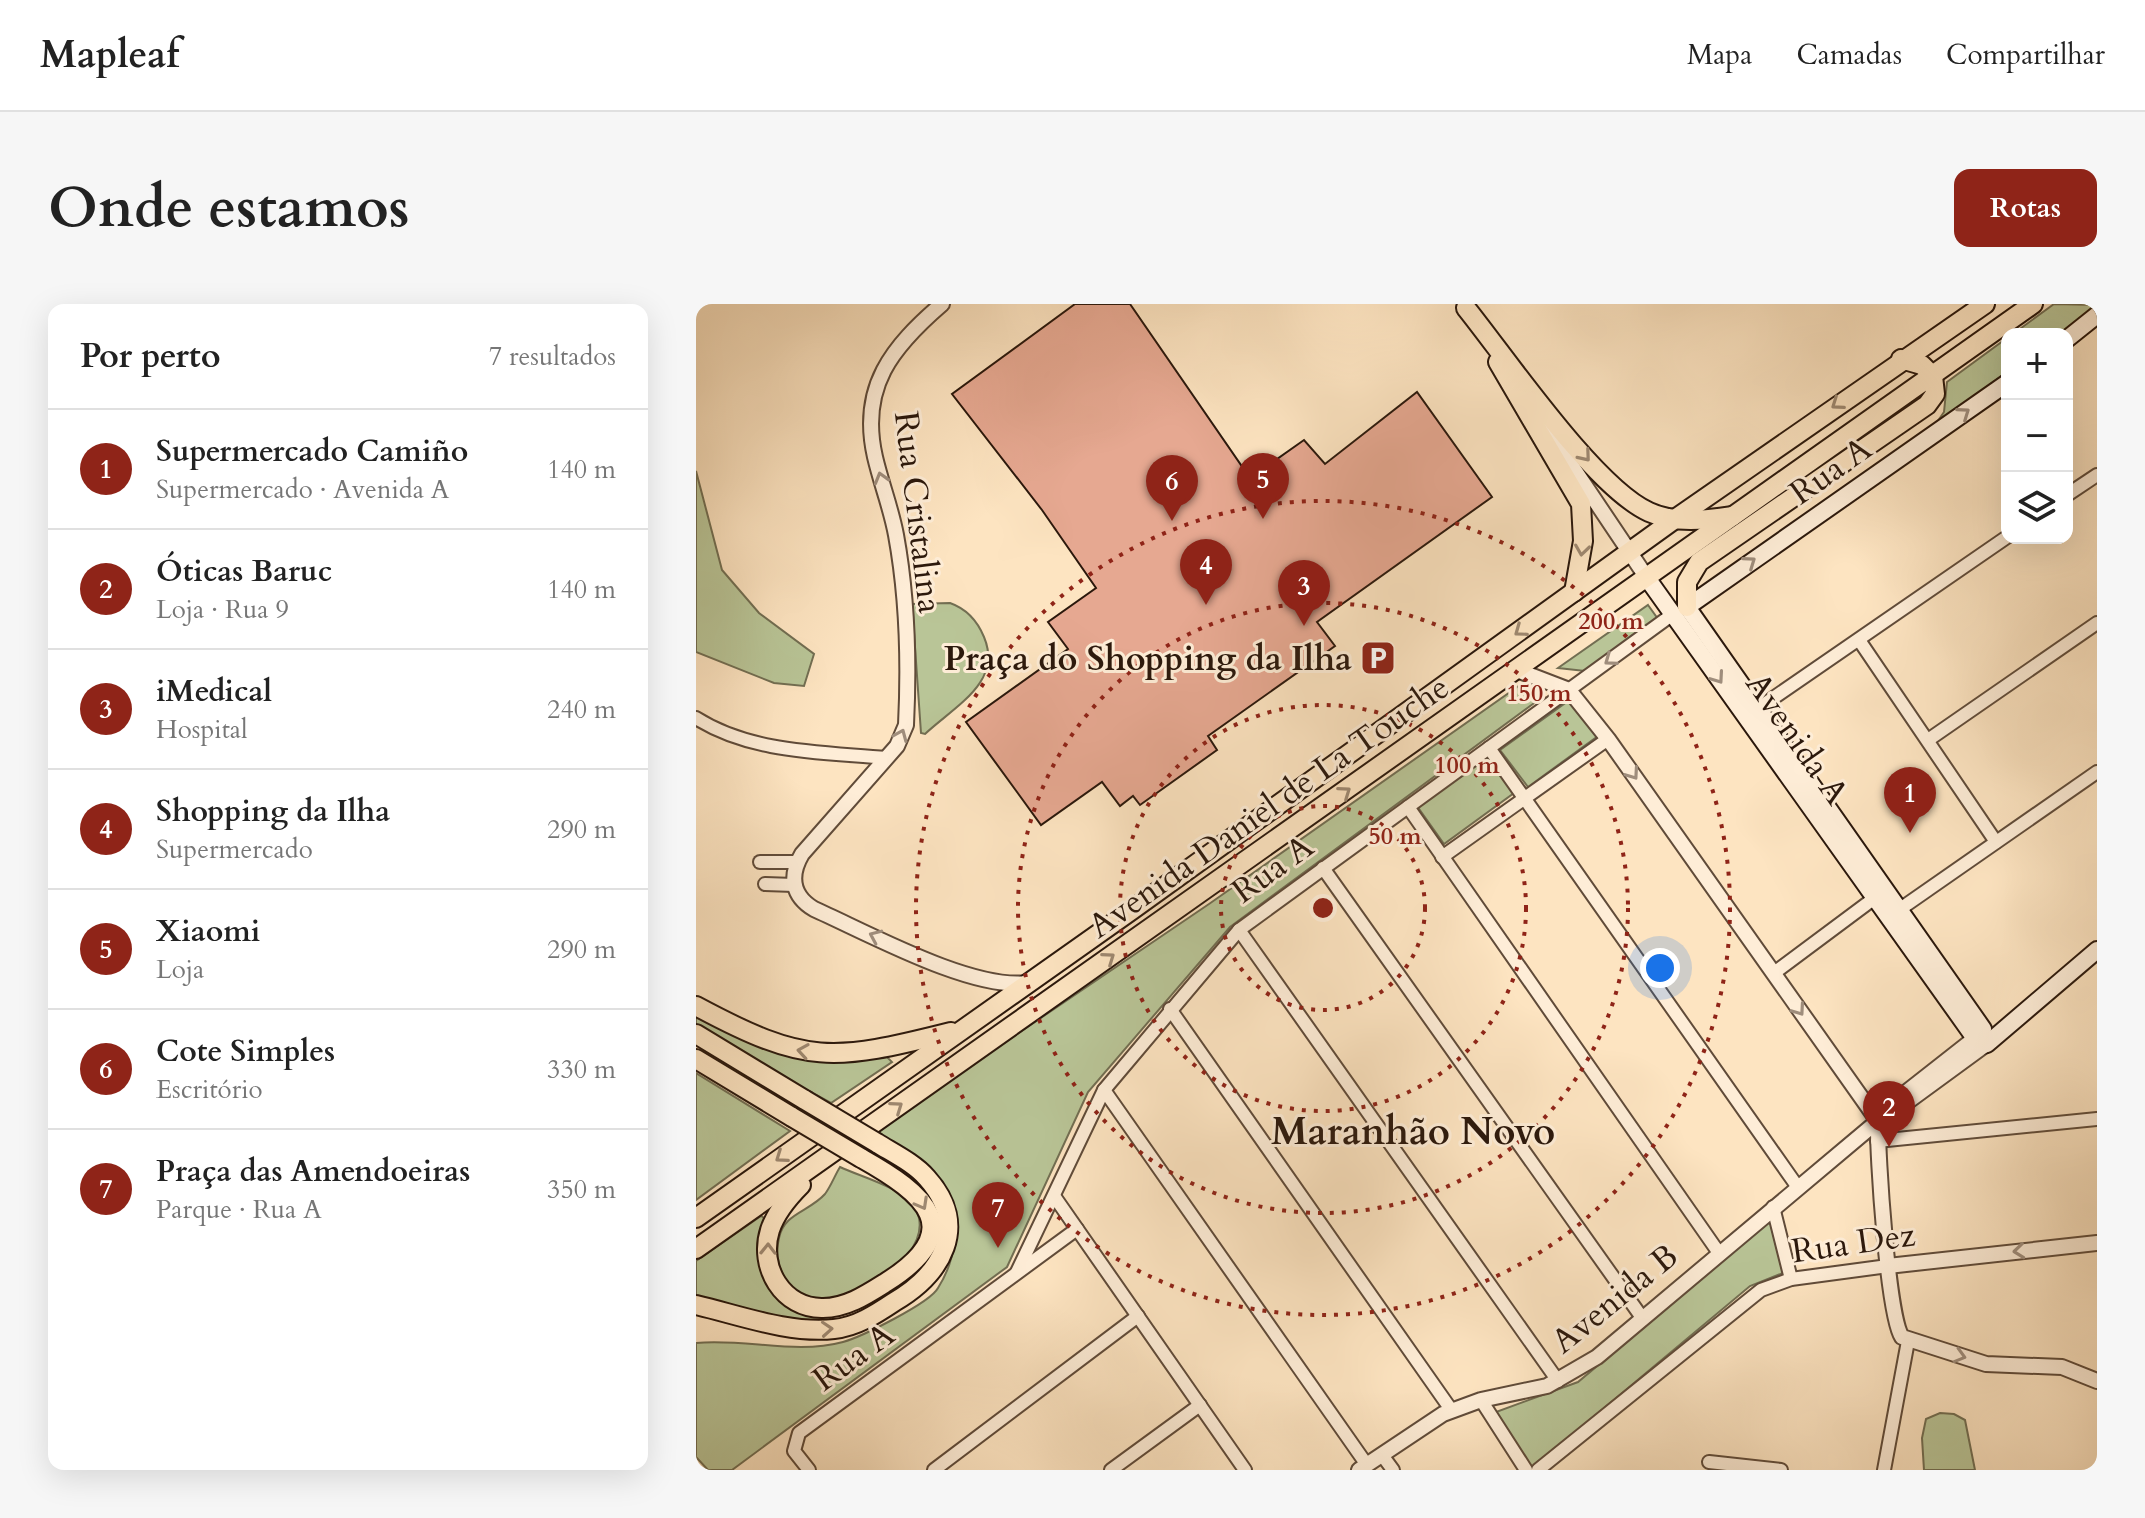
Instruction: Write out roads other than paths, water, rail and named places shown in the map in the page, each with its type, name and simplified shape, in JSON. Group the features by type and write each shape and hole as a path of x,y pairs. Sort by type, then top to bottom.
{"main road":[{"name":"Avenida Daniel de La Touche","path":"696,1218 1675,519 1901,359 1985,304"},
{"name":"Avenida Daniel de La Touche","path":"696,1249 2033,304"},
{"path":"1465,306 1611,484 1648,511 1675,519 1736,516"},
{"path":"1465,306 1581,504 1583,541 1574,592"},
{"path":"2073,334 2097,315"},
{"path":"1647,578 1706,557 1927,405 1935,394 1933,376 1922,365 1901,359"},
{"name":"Rua A","path":"1680,611 2001,387"},
{"path":"1680,611 1689,577 1706,557"},
{"name":"Avenida A","path":"1647,578 1680,611 1982,1037"},
{"path":"1982,1037 2097,938"},
{"path":"1982,1037 2097,950"},
{"path":"696,1006 752,1036 802,1053 866,1052 962,1029"},
{"path":"696,1034 920,1171 938,1193 945,1208 947,1240 942,1256 918,1289 866,1319 837,1329 801,1329 696,1305"},
{"path":"696,1059 907,1184 918,1195 929,1216 928,1240 913,1265 847,1304 811,1308 789,1298 772,1276 767,1255 769,1233 780,1210 824,1159"}],"street":[{"name":"Rua Cristalina","path":"794,885 797,862 813,839 886,758 906,725 902,588 896,533 875,457 871,412 883,369 894,351 942,304"},
{"name":"Avenida A","path":"1465,306 1647,578"},
{"path":"2073,491 2097,475"},
{"path":"1752,713 2001,541"},
{"name":"Rua A","path":"1017,1272 1104,1090 1239,930 1680,611"},
{"path":"1928,740 2097,623"},
{"path":"1859,640 1996,842"},
{"path":"1517,670 1569,690 1608,739 1878,1121 1888,1266 1897,1326 1908,1341 1986,1364 2062,1367 2097,1381"},
{"path":"696,718 720,732 748,741 886,758"},
{"path":"1442,857 1608,739"},
{"path":"1489,748 1797,1186"},
{"path":"1894,913 2097,772"},
{"path":"1408,807 1719,1253"},
{"path":"760,862 797,862"},
{"path":"1323,868 1643,1319"},
{"path":"765,884 794,885 800,897 814,909 923,957 991,982 1027,983"},
{"path":"1774,973 1880,894"},
{"path":"1239,930 1558,1381"},
{"path":"1170,1009 1452,1411"},
{"name":"Avenida B","path":"1363,1467 1452,1411 1481,1400 1532,1391 1558,1381 1597,1357 1878,1121 1904,1094 1982,1037"},
{"path":"1104,1090 1363,1467"},
{"path":"1877,1141 2097,1119"},
{"path":"1054,1196 1245,1470"},
{"path":"1773,1207 1791,1279"},
{"name":"Rua A","path":"809,1470 794,1451 799,1433 1077,1229"},
{"name":"Rua Dez","path":"1538,1470 1761,1290 1791,1279 2097,1243"},
{"path":"934,1470 1138,1316"},
{"path":"1884,1470 1908,1341"},
{"path":"1481,1400 1526,1470"},
{"path":"1111,1470 1200,1405"},
{"path":"1382,1455 1393,1470"},
{"path":"1709,1462 1781,1470"}],"place":[{"name":"Xiaomi","path":"1263,519"},
{"name":"Cote Simples","path":"1172,521"},
{"name":"Shopping da Ilha","path":"1206,605"},
{"name":"iMedical","path":"1304,626"},
{"name":"Praça do Shopping da Ilha","path":"1378,658"},
{"name":"Supermercado Camiño","path":"1910,833"},
{"name":"Óticas Baruc","path":"1889,1147"},
{"name":"Praça das Amendoeiras","path":"998,1248"}],"district":[{"name":"Maranhão Novo","path":"1413,1131"}]}
